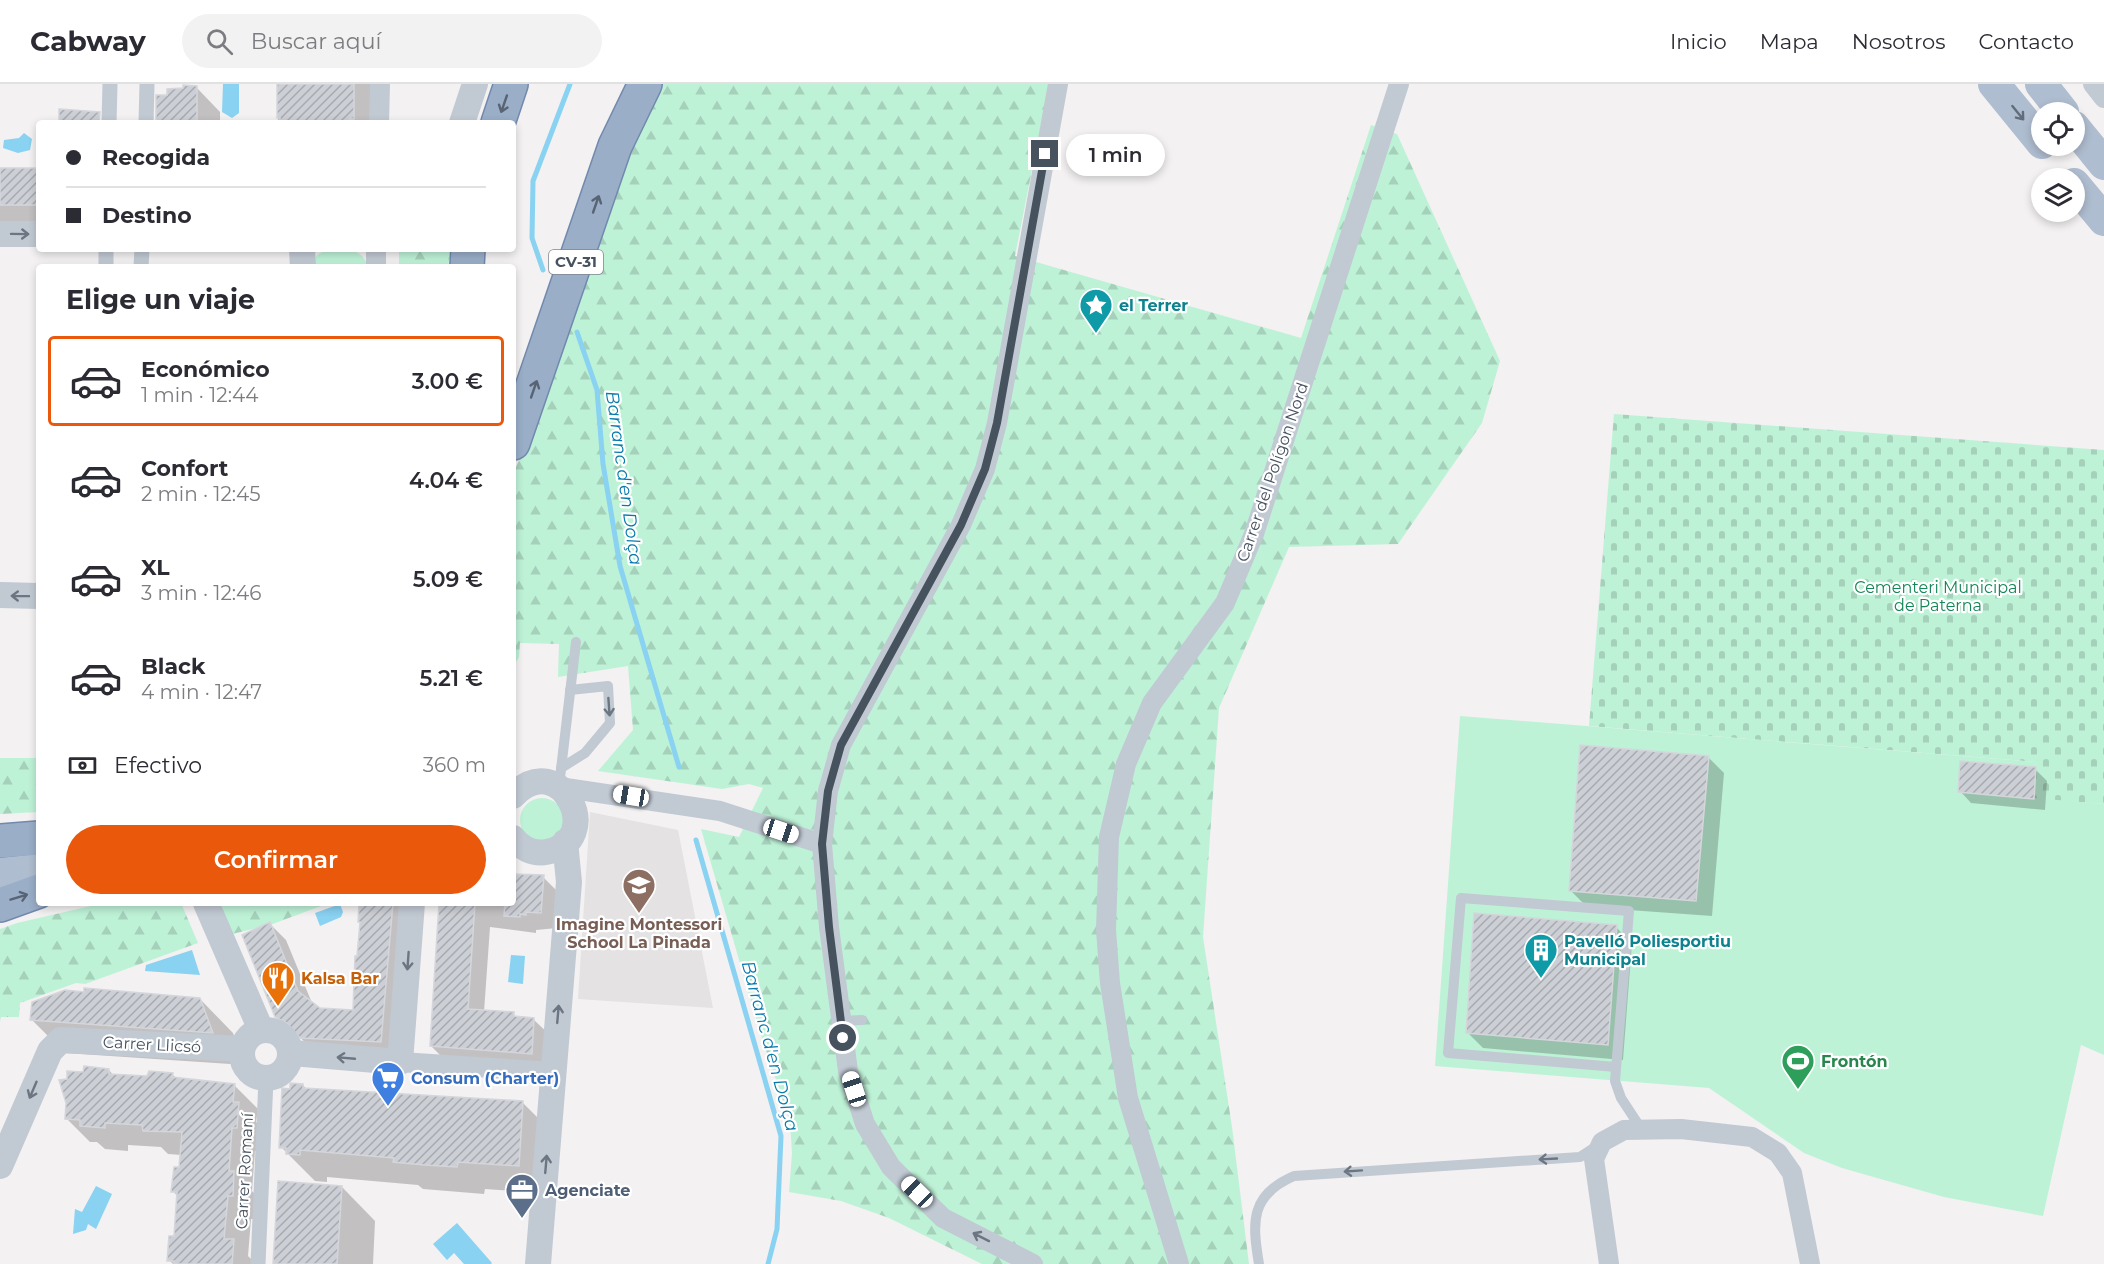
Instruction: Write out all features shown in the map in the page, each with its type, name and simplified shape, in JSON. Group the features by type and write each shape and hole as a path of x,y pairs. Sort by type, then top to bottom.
{"highway":[{"path":"499,120 511,84"},
{"name":"CV-31","path":"516,434 615,146 645,84"},
{"path":"0,841 36,838"},
{"path":"0,905 36,892"}],"main road":[{"path":"1994,84 2031,129"},
{"path":"2041,84 2055,102"},
{"path":"2085,141 2104,164"},
{"path":"2053,156 2062,168"},
{"path":"2085,197 2104,220"},
{"path":"0,874 36,870"}],"street":[{"path":"109,120 110,84"},
{"path":"146,120 147,84"},
{"path":"379,120 380,84"},
{"path":"463,120 475,84"},
{"path":"1033,1264 943,1218 891,1167 865,1125 848,1071 840,1021 822,844 828,791 841,745 961,525 985,469 997,423 1058,84"},
{"name":"Carrer del Polígon Nord","path":"1179,1264 1128,1098 1110,983 1106,930 1109,837 1126,764 1152,703 1198,644 1225,603 1254,534 1399,84"},
{"path":"2093,84 2104,98"},
{"path":"0,234 36,234"},
{"path":"0,595 36,596"},
{"path":"516,794 528,784 560,777 609,793 720,811 822,844"},
{"path":"516,841 523,848 534,852 556,849 565,842 575,827 575,809 560,777"},
{"path":"575,809 609,793"},
{"path":"538,1264 569,882 565,842"},
{"path":"207,906 261,1030"},
{"path":"400,1062 412,906"},
{"path":"261,1030 275,1031 287,1039 292,1053 288,1066 279,1076 266,1079 256,1077 247,1070 242,1060 242,1049 249,1037 261,1030"},
{"name":"Carrer Llicsó","path":"0,1166 50,1051 61,1040 242,1049"},
{"path":"292,1053 554,1072"},
{"name":"Carrer Romaní","path":"258,1264 266,1079"},
{"path":"1610,1264 1603,1231 1594,1159 1602,1142 1624,1130 1681,1129 1752,1137 1778,1153 1792,1173 1810,1264"}],"lane":[{"path":"560,777 576,642"},
{"path":"560,777 585,753 610,723 608,686 570,690"},
{"path":"1616,1068 1449,1053 1461,898 1629,911 1616,1081 1621,1098 1642,1130"},
{"path":"840,1021 862,1020"},
{"path":"1259,1264 1253,1231 1258,1206 1269,1189 1294,1176 1580,1157 1602,1142"},
{"path":"1597,1264 1603,1231"}],"shaded area":[{"name":"Imagine Montessori School La Pinada","path":"590,812 678,830 713,1008 578,999"}],"green space":[{"path":"662,84 1049,84 1015,256 1301,338 1371,125 1397,134 1500,361 1482,423 1398,544 1289,547 1219,708 1203,937 1232,1127 1249,1264 982,1264 889,1218 841,1201 789,1192 792,1153 790,1122 760,1032 701,829 739,837 763,788 749,784 722,789 598,771 633,730 628,666 558,677 559,644 520,643 519,657 516,662 516,467 538,416 625,166"},
{"path":"323,252 356,252 362,256 366,264 313,264 318,255"},
{"path":"399,252 450,252 448,264 399,264"},
{"name":"Cementeri Municipal de Paterna","path":"1614,414 2104,450 2104,804 2034,799 2036,762 1589,726"},
{"path":"1460,716 2036,762 2034,798 2104,804 2104,1055 2081,1045 2043,1216 1944,1197 1842,1168 1804,1153 1709,1088 1435,1066"},
{"path":"0,758 36,758 36,812 0,814"},
{"path":"542,798 558,804 564,820 558,836 542,842 526,836 520,820 526,804"},
{"path":"91,906 182,906 198,943 85,984 76,983 20,1003 19,1017 1,1017 0,1022 0,929"},
{"path":"221,906 321,906 270,925 232,934"}],"water":[{"path":"223,84 239,84 239,113 232,118 222,112"},
{"path":"24,133 32,139 30,150 18,153 3,148 4,140 19,138"},
{"path":"334,906 341,906 343,912 341,917 320,926 315,913"},
{"path":"192,950 200,975 145,971 146,965"},
{"path":"511,955 525,956 523,984 508,982"},
{"path":"96,1186 112,1194 96,1229 88,1224 86,1230 73,1234 75,1209 82,1212"},
{"path":"457,1223 491,1264 464,1264 454,1253 447,1260 433,1244"}],"building":[{"path":"277,84 354,84 354,119 280,120 277,118"},
{"path":"183,85 197,86 197,120 156,120 156,95 167,95 167,89 183,88"},
{"path":"59,109 100,112 99,120 59,120"},
{"path":"0,168 36,168 36,205 0,205"},
{"path":"1580,745 1709,756 1696,901 1569,891"},
{"path":"1960,761 2036,767 2034,799 1958,792"},
{"path":"516,874 544,875 541,913 526,912 526,915 520,914 520,917 504,916 505,906 516,906"},
{"path":"359,906 393,906 381,1042 300,1038 287,1023 275,1017 242,935 270,922 298,991 320,1008 353,1010 355,956 357,956 360,922 358,922"},
{"path":"439,906 475,906 468,1009 514,1012 514,1016 534,1018 532,1054 430,1046"},
{"name":"Pavelló Poliesportiu Municipal","path":"1474,913 1617,925 1608,1045 1466,1033"},
{"path":"84,988 200,998 213,1033 30,1020 32,1002 65,990 84,992"},
{"path":"84,1066 109,1069 109,1074 147,1076 149,1071 173,1073 172,1077 235,1084 233,1102 239,1102 237,1128 232,1128 229,1171 234,1171 233,1196 228,1196 224,1239 234,1239 232,1264 174,1264 174,1261 167,1261 169,1236 174,1236 177,1192 171,1192 174,1167 179,1167 182,1132 143,1131 142,1125 105,1123 105,1128 80,1126 80,1120 65,1119 66,1103 59,1080 67,1079 67,1071 83,1072"},
{"path":"290,1083 303,1084 303,1088 523,1101 519,1166 458,1162 457,1167 425,1165 393,1162 394,1158 300,1150 300,1155 286,1154 286,1148 279,1148 282,1088 290,1089"},
{"path":"278,1181 342,1186 337,1264 273,1264"}],"waterway":[{"name":"Barranc d'en Dolça","path":"543,270 532,238 533,181 570,84"},
{"name":"Barranc d'en Dolça","path":"577,332 597,390 603,464 620,566 679,767"},
{"name":"Barranc d'en Dolça","path":"696,840 781,1136 777,1229 768,1264"}],"place":[{"name":"el Terrer","path":"1096,334"},
{"name":"Imagine Montessori School La Pinada","path":"639,914"},
{"name":"Pavelló Poliesportiu Municipal","path":"1541,979"},
{"name":"Kalsa Bar","path":"278,1007"},
{"name":"Frontón","path":"1798,1090"},
{"name":"Consum (Charter)","path":"388,1107"},
{"name":"Agenciate","path":"522,1219"}],"route":[{"path":"843,1038 829,927 822,844 828,791 841,745 961,525 985,469 997,423 1045,154"}]}
